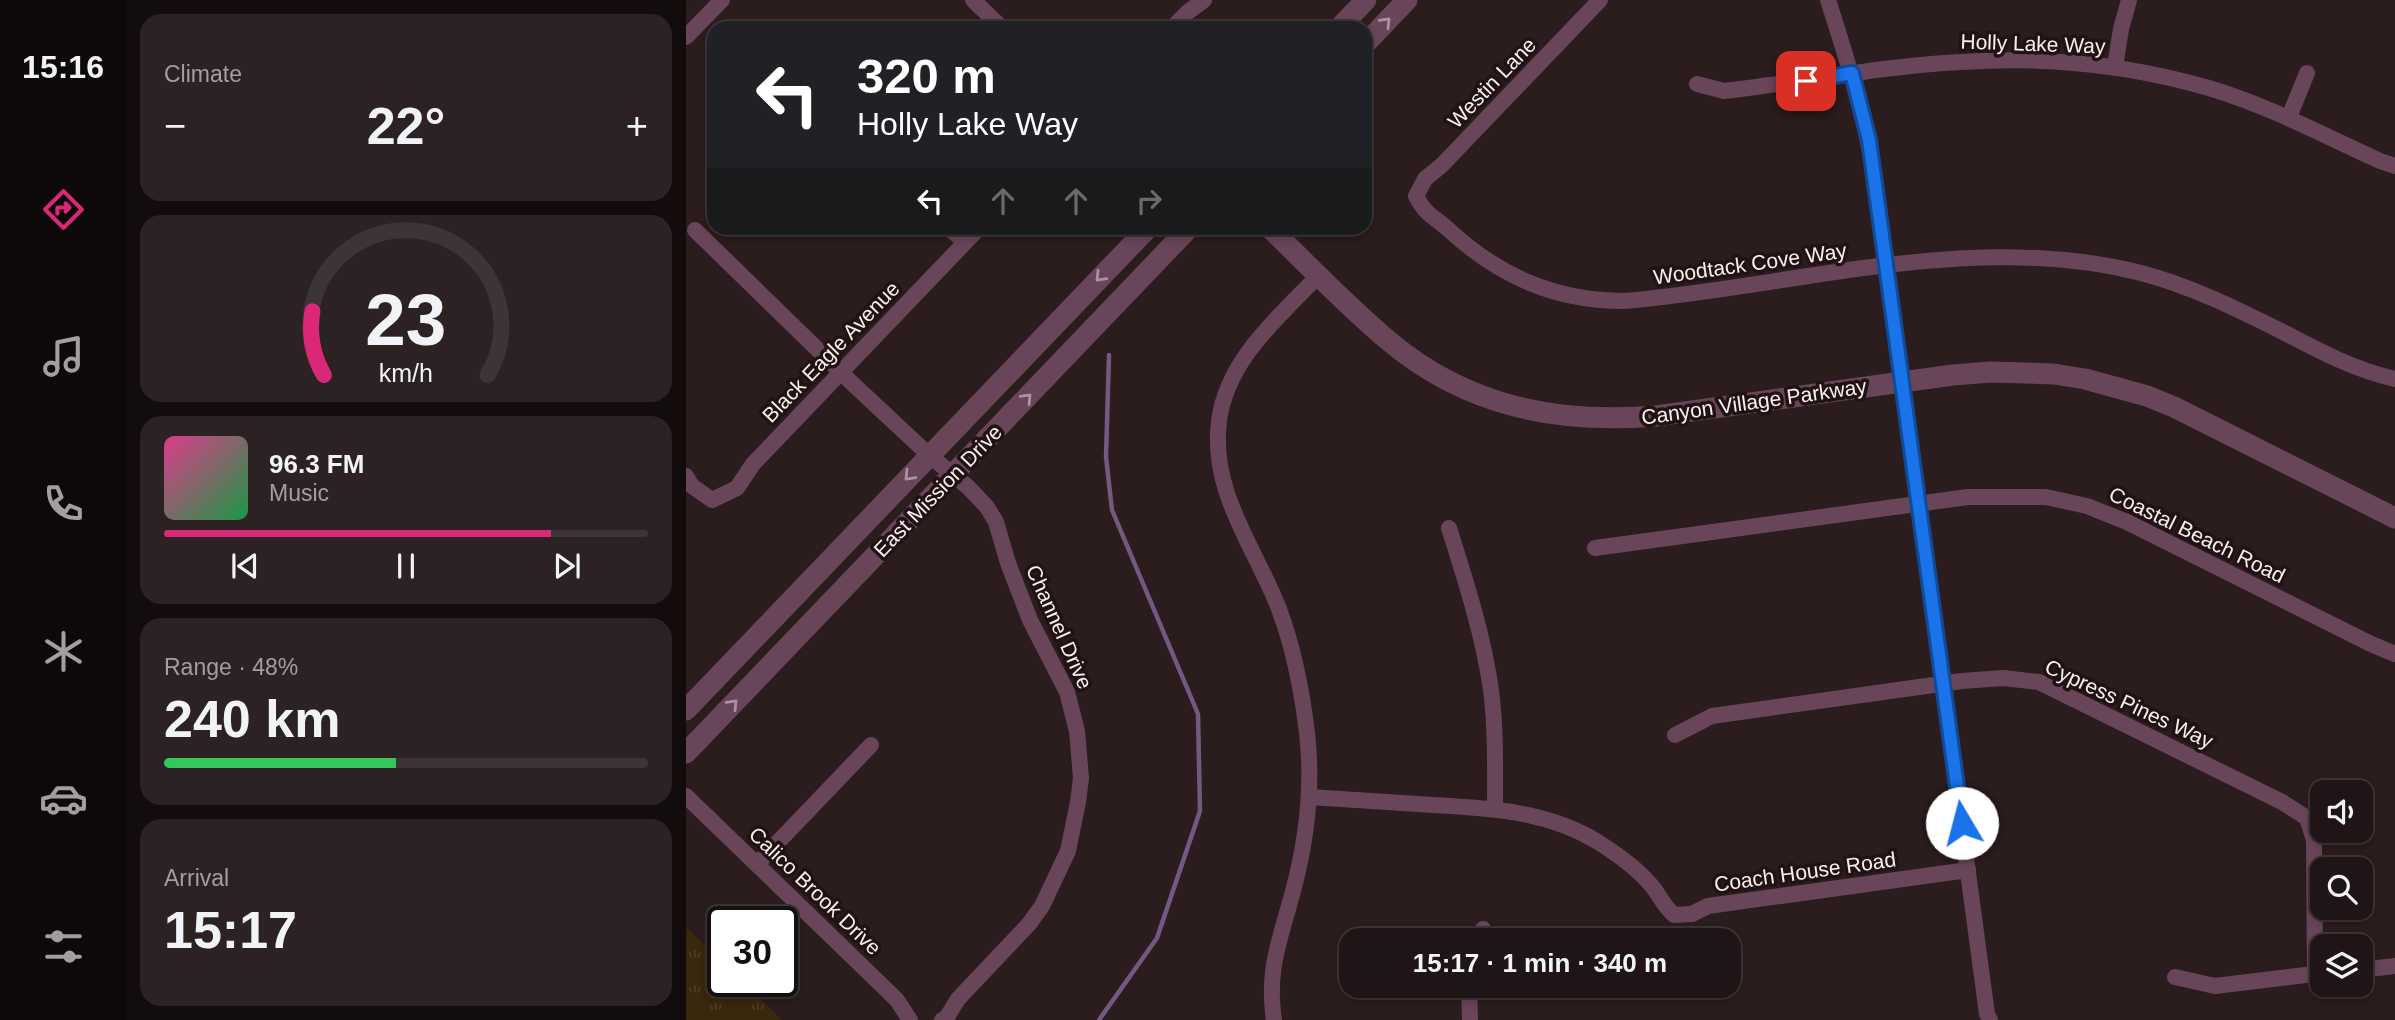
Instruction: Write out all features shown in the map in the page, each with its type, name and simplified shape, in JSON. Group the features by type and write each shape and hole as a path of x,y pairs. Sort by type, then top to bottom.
{"street":[{"path":"686,37 722,0"},
{"path":"973,0 995,21"},
{"path":"1179,21 1204,0"},
{"path":"1346,21 1366,0"},
{"path":"1372,37 1407,0"},
{"name":"Westin Lane","path":"1416,196 1425,180 1600,0"},
{"path":"1828,0 1852,73 1869,140 1987,1014 1990,1020"},
{"path":"2115,67 2129,0"},
{"name":"Holly Lake Way","path":"1697,84 1724,91 1852,73 1992,60 2068,62 2115,67 2206,88 2289,117 2395,166"},
{"path":"2289,117 2307,73"},
{"name":"Woodtack Cove Way","path":"1416,196 1425,213 1441,222 1478,255 1499,269 1519,280 1556,293 1597,301 1651,299 1954,259 2014,256 2062,259 2138,272 2213,298 2337,360 2395,379"},
{"name":"Channel Drive","path":"695,230 929,455 978,496 996,522 1030,620 1068,692 1077,731 1081,778 1068,850 1042,906 1029,924 958,999 943,1020"},
{"path":"958,235 965,242"},
{"name":"Black Eagle Avenue","path":"686,475 692,486 712,500 737,488 753,464 972,235"},
{"name":"East Mission Drive","path":"686,710 1140,235"},
{"name":"East Mission Drive","path":"686,753 1182,235"},
{"name":"Canyon Village Parkway","path":"1277,235 1390,342 1435,374 1492,399 1548,414 1596,419 1656,416 1991,372 2054,374 2115,386 2174,407 2395,518"},
{"path":"1274,1020 1271,988 1274,960 1300,861 1310,797 1308,737 1296,663 1275,599 1228,500 1222,480 1218,436 1223,400 1246,355 1319,275"},
{"name":"Coastal Beach Road","path":"1595,548 1968,497 2046,497 2087,506 2127,522 2395,654"},
{"path":"1449,528 1472,598 1486,663 1493,721 1494,808"},
{"name":"Cypress Pines Way","path":"1675,735 1712,716 1943,684 2003,678 2039,682 2281,802 2306,818 2314,840 2318,934"},
{"path":"757,864 871,745"},
{"name":"Calico Brook Drive","path":"686,796 897,1000 910,1020"},
{"name":"Coach House Road","path":"1310,797 1494,808 1555,822 1598,842 1633,868 1655,891 1661,904 1674,915 1692,914 1708,906 1968,870"},
{"path":"2373,969 2395,966"},
{"path":"2175,977 2215,986 2310,974"},
{"path":"1469,998 1470,1020"}],"green space":[{"path":"686,927 707,947 707,997 758,997 782,1020 686,1020"}],"waterway":[{"path":"1099,1020 1157,938 1200,811 1198,714 1112,510 1106,457 1109,355"}],"route":[{"path":"1806,81 1852,73 1869,140 1962,823"}]}
